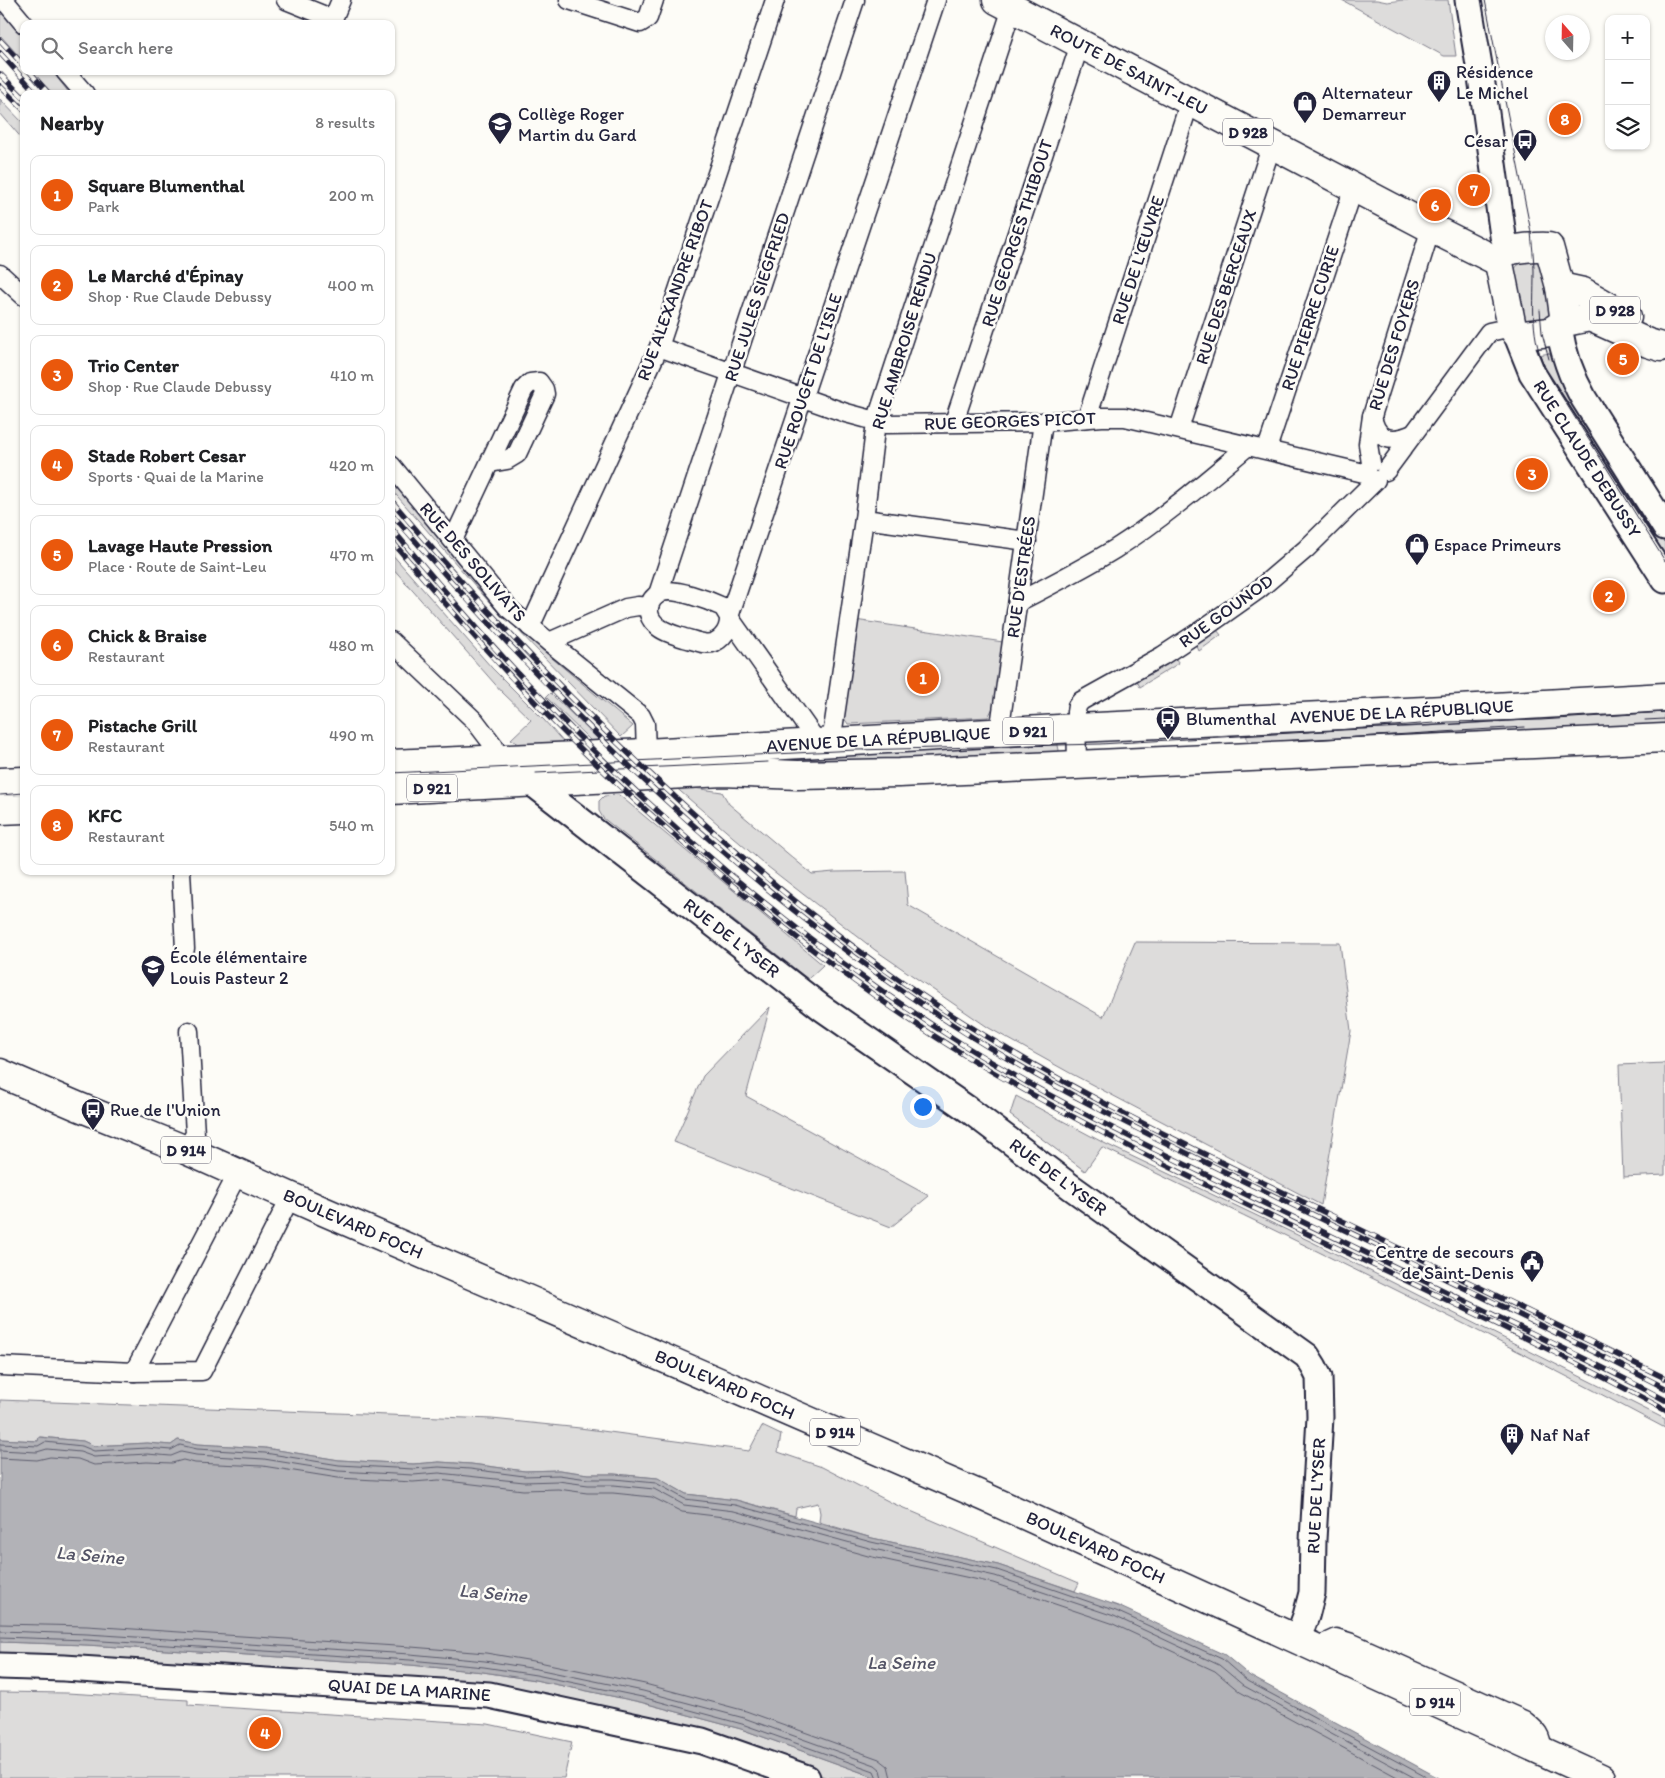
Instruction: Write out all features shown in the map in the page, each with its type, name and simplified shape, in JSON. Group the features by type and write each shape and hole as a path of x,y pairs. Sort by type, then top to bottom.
{"main road":[{"name":"ROUTE DE SAINT-LEU","path":"1005,4 1431,228 1504,256"},
{"name":"D 928","path":"1504,256 1549,247 1560,287 1562,325"},
{"path":"1504,256 1514,330"},
{"name":"D 928","path":"1560,287 1583,292 1631,319 1663,348"},
{"name":"D 928","path":"1514,330 1524,335 1550,332 1576,319 1592,318 1663,348"},
{"name":"AVENUE DE LA RÉPUBLIQUE","path":"395,764 646,753 999,732 1665,697"},
{"name":"AVENUE DE LA RÉPUBLIQUE","path":"395,790 723,772 798,775 899,773 1665,738"},
{"path":"0,782 20,781"},
{"path":"0,810 20,809"},
{"name":"BOULEVARD FOCH","path":"0,1073 186,1150 986,1497 1601,1778"}],"street":[{"path":"4,0 21,20"},
{"path":"286,0 333,19 341,0"},
{"path":"569,0 637,22 648,18 654,0"},
{"name":"RUE ALEXANDRE RIBOT","path":"530,627 659,347 775,0"},
{"name":"RUE JULES SIEGFRIED","path":"653,600 732,373 855,0"},
{"name":"RUE ROUGET DE L'ISLE","path":"653,600 651,618 662,630 704,643 716,641 724,635 728,627 936,0"},
{"path":"1468,0 1481,77 1503,236 1504,256"},
{"name":"RUE AMBROISE RENDU","path":"824,743 864,519 876,422 1005,4"},
{"name":"RUE GEORGES THIBOUT","path":"954,422 1080,44"},
{"path":"68,75 82,90"},
{"name":"RUE DE L'ŒUVRE","path":"1087,418 1190,101"},
{"name":"RUE DES BERCEAUX","path":"1179,429 1272,144"},
{"name":"RUE PIERRE CURIE","path":"1267,449 1354,187"},
{"name":"RUE DES FOYERS","path":"1375,472 1368,444 1372,416 1431,228"},
{"path":"0,274 20,292"},
{"name":"RUE CLAUDE DEBUSSY","path":"1562,325 1562,347 1573,380 1665,527"},
{"name":"RUE GOUNOD","path":"1076,728 1076,709 1081,701 1162,656 1200,631 1258,590 1306,549 1375,472 1413,434 1489,332 1514,330"},
{"name":"RUE CLAUDE DEBUSSY","path":"1514,330 1532,373 1665,580"},
{"name":"RUE GEORGES PICOT","path":"659,347 876,422 892,425 954,422 1043,422 1126,417 1248,446 1375,472"},
{"path":"1372,416 1375,429 1383,437 1395,440 1413,434"},
{"name":"RUE D'ESTRÉES","path":"999,732 1043,422"},
{"path":"1018,602 1115,548 1174,506 1248,446"},
{"path":"453,540 490,463"},
{"name":"RUE DES SOLIVATS","path":"395,470 508,608 641,716 646,724 646,753"},
{"path":"864,519 1027,540"},
{"path":"549,642 626,608 653,600 666,590 675,591 721,606 824,743"},
{"path":"395,645 472,718 494,746 494,760"},
{"path":"1076,728 1077,765"},
{"path":"576,779 574,792 580,819"},
{"name":"RUE DE L'YSER","path":"531,782 822,1008 969,1110 1071,1187 1307,1356 1319,1377 1320,1417 1312,1592 1306,1616 1305,1644"},
{"path":"181,875 185,949"},
{"path":"186,1150 195,1134 190,1031"},
{"path":"134,1372 238,1173"},
{"path":"0,1366 134,1372 202,1371 291,1196"},
{"name":"QUAI DE LA MARINE","path":"0,1666 64,1668 489,1695 702,1742 807,1778"}],"shaded area":[{"path":"1342,0 1377,0 1387,2 1448,0 1456,56 1444,56"},
{"path":"0,9 20,33 20,58 0,35"},
{"path":"36,75 55,75 67,90 49,90"},
{"path":"0,99 20,120 20,136 0,113"},
{"path":"1541,259 1555,309 1550,320 1529,323 1523,317 1514,271 1521,263"},
{"path":"1557,352 1577,404 1665,541 1665,568 1531,356"},
{"path":"395,482 407,495 504,619 395,494"},
{"path":"395,558 492,668 566,745 525,748 511,739 531,720 502,692 395,571"},
{"path":"855,620 1003,642 994,706 988,717 848,724 842,715"},
{"path":"515,627 633,726 621,737"},
{"path":"1217,630 1221,635 1199,651 1196,644"},
{"path":"1175,658 1179,663 1140,687 1137,681"},
{"path":"550,693 599,740 591,741 546,697"},
{"path":"1665,706 1665,732 1248,752 1246,726"},
{"path":"1057,741 1058,754 704,769 797,749"},
{"path":"673,785 722,792 729,804 812,874 905,871 908,905 1103,1017 1135,942 1340,943 1351,1031 1321,1205 1070,1073 989,1028 875,950 763,863"},
{"path":"619,795 823,965 808,979 603,818 599,811 599,801 604,796"},
{"path":"770,1007 746,1096 929,1196 891,1227 674,1142 703,1076"},
{"path":"1665,1063 1665,1175 1623,1177 1619,1065"},
{"path":"1016,1096 1104,1143 1312,1242 1665,1419 1665,1428 1455,1320 1102,1147 1085,1171 1010,1115"},
{"path":"0,1400 492,1419 580,1428 749,1451 762,1426 781,1435 778,1452 822,1467 892,1503 1079,1583 1075,1591 998,1565 872,1538 819,1522 818,1503 796,1508 795,1516 736,1500 686,1494 657,1478 614,1474 588,1474 559,1470 525,1471 439,1462 413,1464 339,1460 265,1448 197,1444 178,1440 171,1445 147,1443 94,1446 83,1441 40,1437 39,1441 0,1439"},
{"path":"0,1642 86,1645 410,1665 483,1672 535,1680 640,1702 741,1729 877,1778 828,1778 753,1752 648,1722 0,1660"},
{"path":"0,1692 67,1693 188,1700 188,1705 488,1724 572,1742 564,1778 0,1778"}],"water":[{"name":"La Seine","path":"39,1437 83,1441 94,1446 147,1443 171,1445 178,1440 197,1444 265,1448 339,1460 413,1464 439,1462 525,1471 559,1470 588,1474 658,1478 686,1494 736,1500 872,1538 998,1565 1118,1606 1225,1655 1250,1676 1439,1778 877,1778 741,1729 640,1702 535,1680 483,1672 410,1665 86,1645 0,1642 0,1439 38,1441"}],"tram line":[{"path":"1485,0 1531,232 1534,266 1534,327 1539,353 1552,381 1665,561"},
{"path":"1540,310 1542,333 1549,359"},
{"path":"395,773 856,750 1100,744 1448,722 1541,720 1665,712"},
{"path":"1645,720 1665,719"},
{"path":"1293,741 1525,727"},
{"path":"536,773 768,762"},
{"path":"0,795 20,793"}],"railway":[{"path":"0,40 20,62"},
{"path":"0,53 33,90"},
{"path":"0,74 20,94"},
{"path":"32,75 46,90"},
{"path":"0,86 20,106"},
{"path":"395,505 451,570 514,638 578,704 680,802 826,926 904,983 986,1037 1073,1087 1207,1155 1665,1378"},
{"path":"395,518 523,659 591,729 662,797 735,862 811,924 890,982 1006,1058 1112,1116 1512,1311 1665,1388"},
{"path":"395,533 513,668 631,786 737,880 848,967 906,1007 998,1066 1098,1121 1665,1400"},
{"path":"395,545 504,669 551,719 620,786 728,882 793,935 895,1010 966,1056 1051,1105 1138,1151 1491,1321 1665,1410"}],"place":[{"name":"Résidence Le Michel","path":"1439,103"},
{"name":"KFC","path":"1565,119"},
{"name":"Alternateur Demarreur","path":"1305,124"},
{"name":"Collège Roger Martin du Gard","path":"500,145"},
{"name":"César","path":"1525,162"},
{"name":"Pistache Grill","path":"1474,190"},
{"name":"Chick & Braise","path":"1435,205"},
{"name":"Lavage Haute Pression","path":"1623,359"},
{"name":"Trio Center","path":"1532,474"},
{"name":"Espace Primeurs","path":"1417,566"},
{"name":"Le Marché d'Épinay","path":"1609,596"},
{"name":"Square Blumenthal","path":"923,678"},
{"name":"Blumenthal","path":"1168,740"},
{"name":"École élémentaire Louis Pasteur 2","path":"153,988"},
{"name":"Rue de l'Union","path":"93,1131"},
{"name":"Centre de secours de Saint-Denis","path":"1532,1283"},
{"name":"Naf Naf","path":"1512,1456"},
{"name":"Stade Robert Cesar","path":"265,1733"}]}
